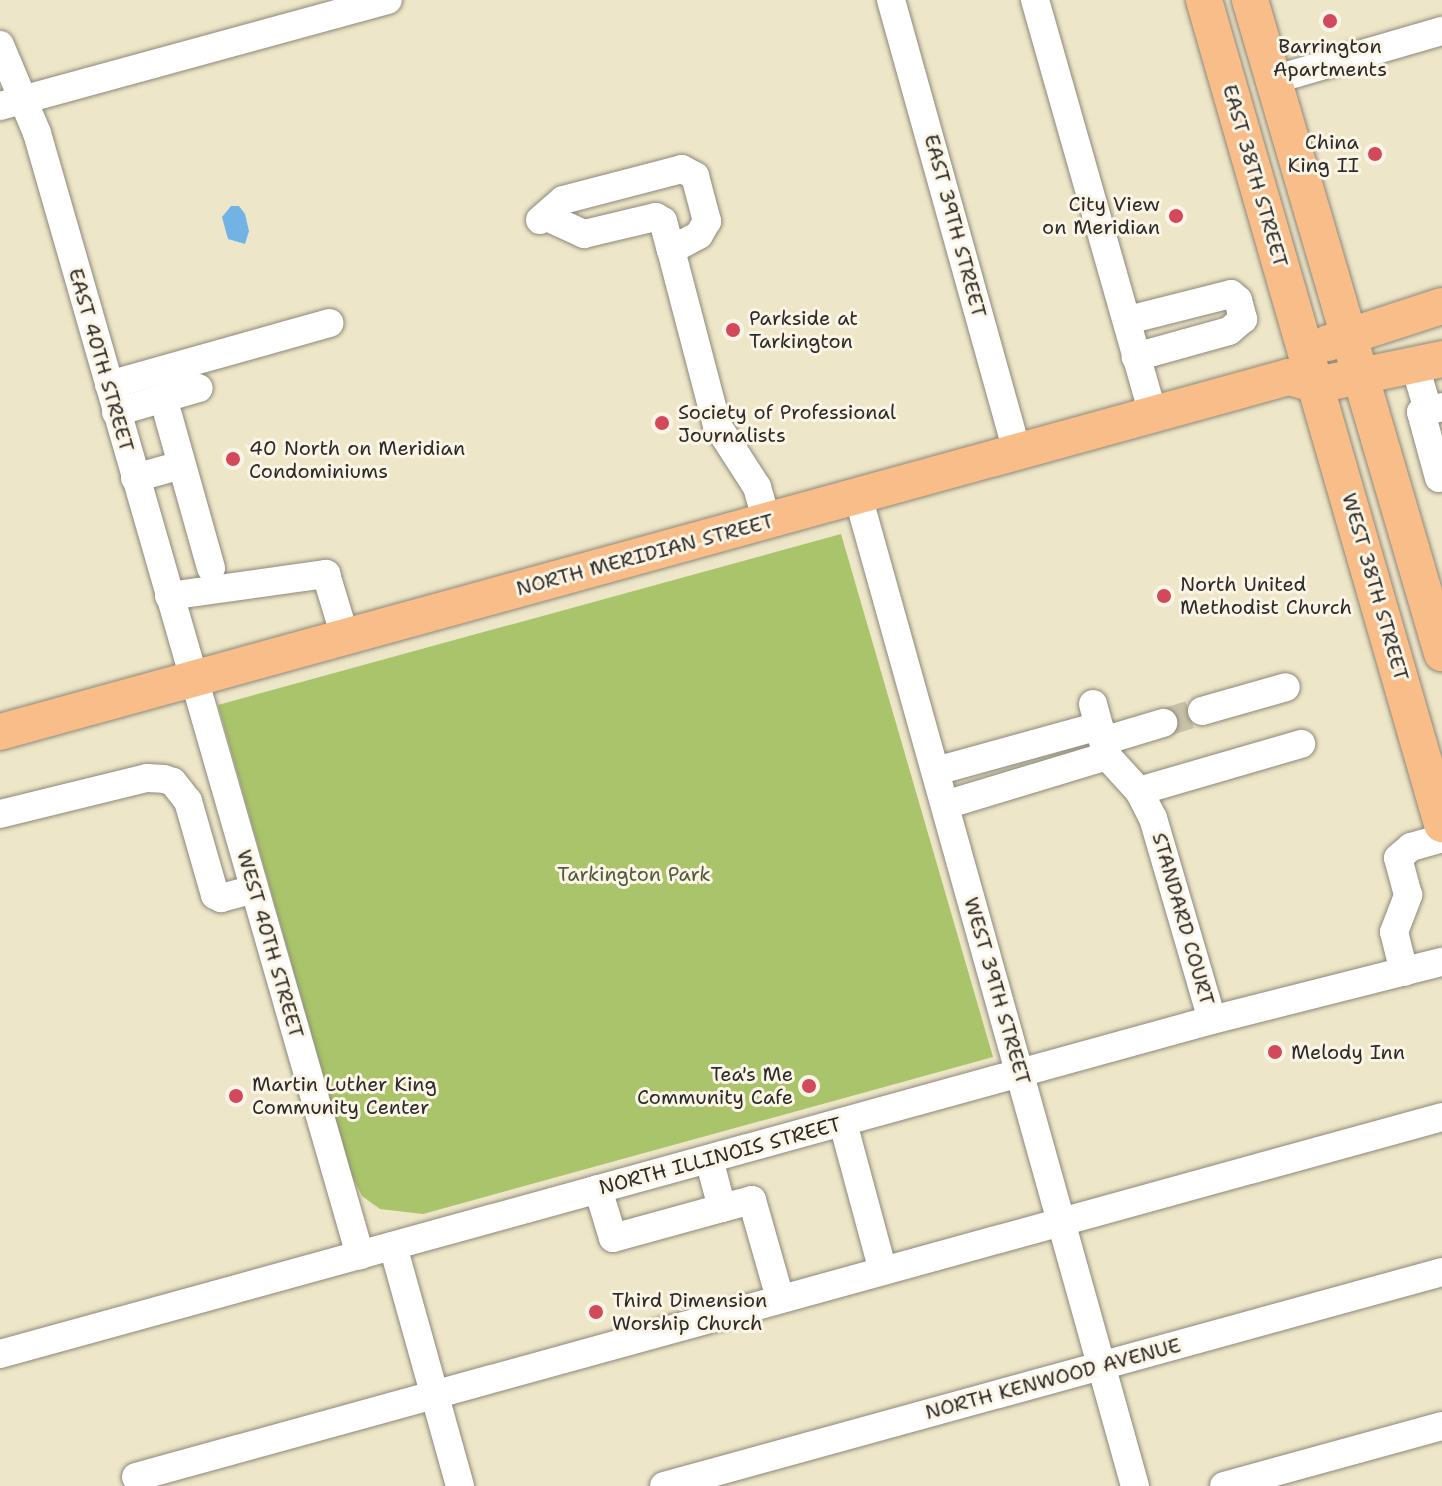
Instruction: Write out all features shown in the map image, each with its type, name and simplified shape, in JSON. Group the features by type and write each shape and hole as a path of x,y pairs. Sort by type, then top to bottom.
{"main road":[{"name":"EAST 38TH STREET","path":"1204,0 1305,371"},
{"path":"1250,0 1442,651"},
{"name":"NORTH MERIDIAN STREET","path":"1305,371 1348,336 1442,306"},
{"name":"NORTH MERIDIAN STREET","path":"0,732 1305,371 1361,377 1429,362"},
{"name":"WEST 38TH STREET","path":"1305,371 1442,824"}],"street":[{"path":"10,104 388,0"},
{"name":"EAST 39TH STREET","path":"891,0 1017,452"},
{"path":"1035,0 1141,355"},
{"path":"1273,80 1442,31"},
{"name":"EAST 40TH STREET","path":"0,45 10,104 37,133 193,679"},
{"path":"671,250 699,235 707,221 689,171 563,200 544,219 584,234 656,217 663,221 717,425 757,487 767,521"},
{"path":"1109,226 1136,318 1153,415"},
{"path":"1136,318 1221,294 1238,300 1243,319 1238,327 1141,355"},
{"path":"113,399 329,323"},
{"path":"1394,491 1441,478 1421,412 1435,408 1429,362"},
{"path":"113,399 199,388"},
{"path":"168,415 211,568"},
{"path":"135,478 181,465"},
{"name":"WEST 39TH STREET","path":"858,496 1135,1486"},
{"path":"169,596 326,574 345,637"},
{"name":"WEST 40TH STREET","path":"193,679 360,1255"},
{"path":"1202,711 1286,687"},
{"path":"936,771 1100,732 1163,723"},
{"path":"945,805 1100,732"},
{"name":"STANDARD COURT","path":"1100,732 1153,818 1212,1020"},
{"path":"1139,791 1301,744"},
{"path":"0,814 147,778 164,779 173,782 188,801 215,895 221,898 254,889"},
{"path":"1404,972 1394,932 1408,895 1398,858 1411,847 1442,838"},
{"name":"NORTH ILLINOIS STREET","path":"0,1354 1212,1020 1442,962"},
{"path":"136,1477 1442,1117"},
{"path":"843,1123 883,1271"},
{"path":"709,1159 722,1208"},
{"path":"598,1189 613,1238 752,1200 777,1288"},
{"path":"393,1246 460,1486"},
{"name":"NORTH KENWOOD AVENUE","path":"664,1486 1442,1272"},
{"path":"1224,1486 1442,1426"}],"green space":[{"name":"Tarkington Park","path":"841,534 993,1057 423,1214 380,1209 362,1196 352,1176 218,705"}],"water":[{"path":"231,206 239,206 245,214 249,231 245,244 228,239 222,217"}],"tunnel":[{"path":"1163,723 1202,711"}],"place":[{"name":"Barrington Apartments","path":"1330,21"},
{"name":"China King II","path":"1375,154"},
{"name":"City View on Meridian","path":"1176,216"},
{"name":"Parkside at Tarkington","path":"733,330"},
{"name":"Society of Professional Journalists","path":"662,423"},
{"name":"40 North on Meridian Condominiums","path":"233,459"},
{"name":"North United Methodist Church","path":"1164,596"},
{"name":"Melody Inn","path":"1275,1052"},
{"name":"Tea's Me Community Cafe","path":"809,1086"},
{"name":"Martin Luther King Community Center","path":"236,1096"},
{"name":"Third Dimension Worship Church","path":"596,1312"}]}
